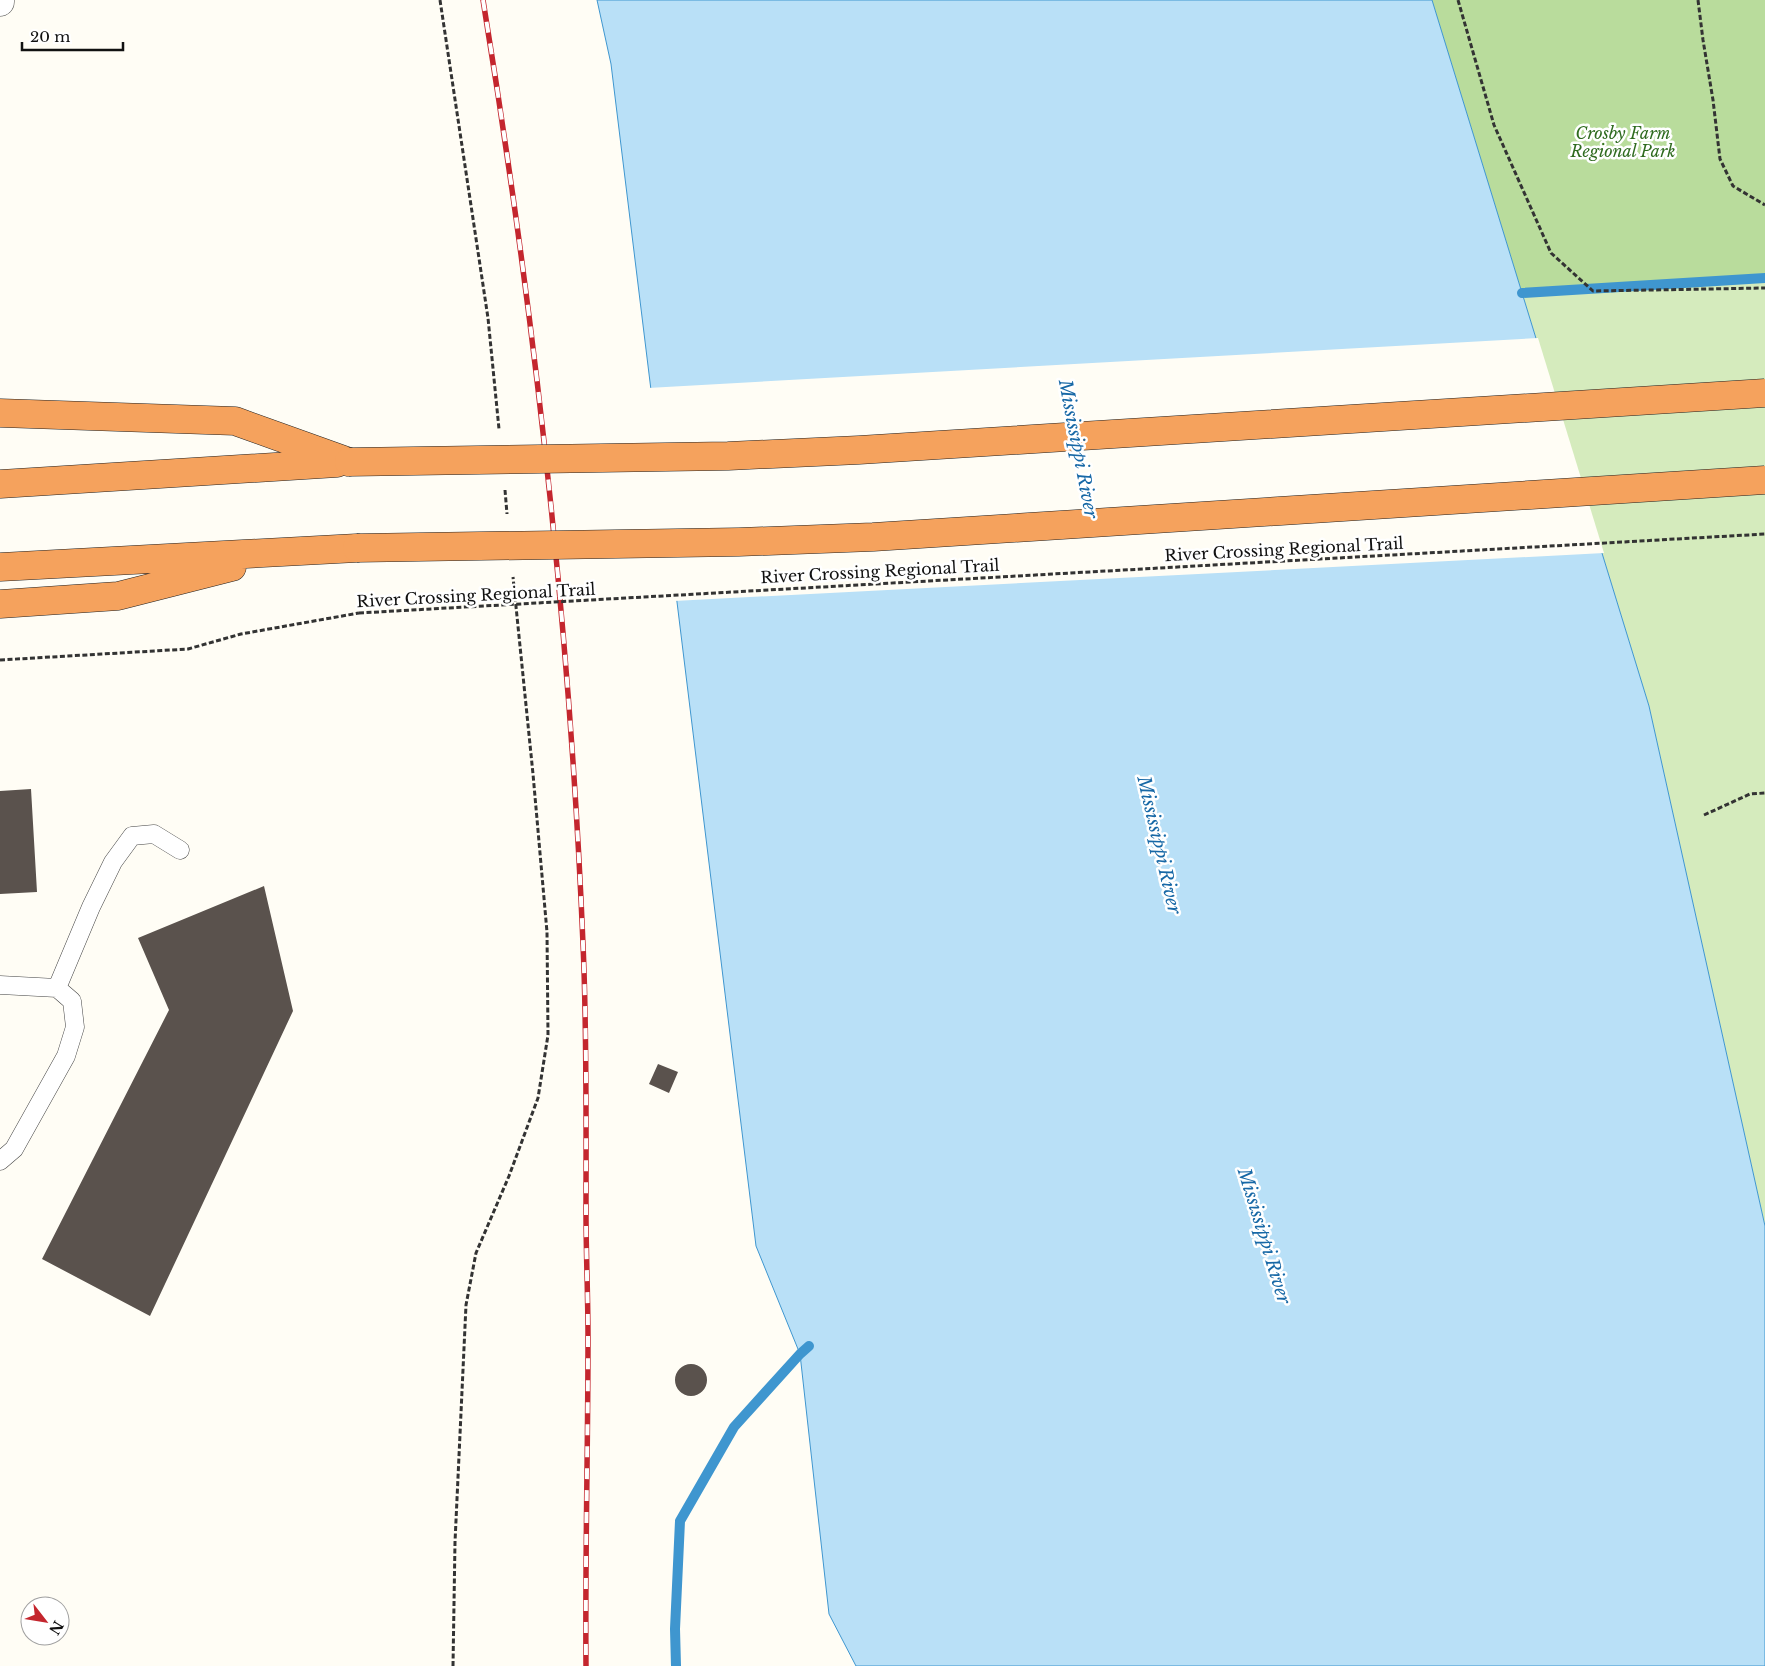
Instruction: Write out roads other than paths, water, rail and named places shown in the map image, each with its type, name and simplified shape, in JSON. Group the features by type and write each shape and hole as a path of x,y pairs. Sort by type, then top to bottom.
{"highway":[{"path":"0,484 349,462 728,456 850,451 1765,393"},
{"path":"0,413 235,421 349,462"},
{"path":"0,567 357,548 739,542 873,537 1765,480"},
{"path":"0,604 118,596 291,552"}],"lane":[{"path":"57,988 90,907 113,862 132,836 154,834 180,850"},
{"path":"0,985 57,988 72,1000 75,1027 66,1056 14,1149 0,1161"}],"water":[{"name":"Mississippi River","path":"597,0 1432,0 1649,706 1765,1226 1765,1666 856,1666 829,1614 800,1354 756,1246 611,64"}],"waterway":[{"path":"1522,293 1765,278"},
{"path":"676,1666 675,1629 680,1521 734,1427 809,1346"}],"railway":[{"path":"483,0 534,352 559,588 577,825 586,1044 588,1338 586,1666"}],"park label":[{"name":"Crosby Farm Regional Park","path":"1623,142"}]}
